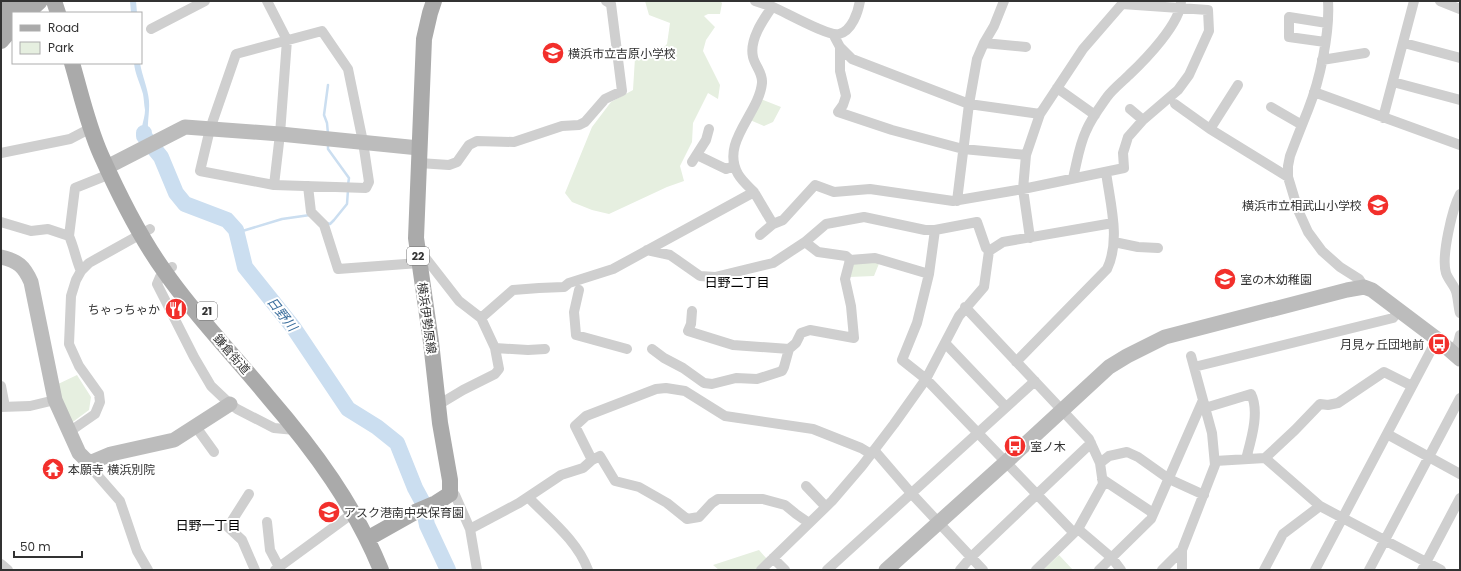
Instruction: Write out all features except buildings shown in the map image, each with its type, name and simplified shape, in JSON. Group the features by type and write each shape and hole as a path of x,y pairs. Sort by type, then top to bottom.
{"main road":[{"path":"1,7 7,1"},
{"path":"12,12 24,1"},
{"path":"28,12 40,1"},
{"path":"54,1 58,12"},
{"path":"64,1 67,12"},
{"name":"横浜伊勢原線","path":"429,5 424,39 416,238 431,342 438,405 450,480 450,494"},
{"path":"1,23 12,12"},
{"path":"1,41 12,28"},
{"name":"鎌倉街道","path":"72,64 91,128 145,231 168,270 206,325 270,398 324,466 391,570"},
{"name":"鎌倉街道","path":"81,64 111,168"},
{"name":"鎌倉街道","path":"168,270 194,295 308,431 351,494 370,537 381,570"},
{"path":"370,537 415,512 436,503 450,494"}],"street":[{"path":"151,30 188,5 205,1"},
{"path":"267,1 287,40 280,134 274,185"},
{"path":"82,271 78,264 75,249 69,236 75,188 145,148 186,127 363,142 449,165 456,162 469,145 477,140 514,142 562,126 580,125 585,122 605,99 622,91 611,4 606,1"},
{"path":"755,1 833,34 840,34 849,28 860,1"},
{"path":"957,201 969,104 977,59 994,26 1004,1"},
{"path":"1328,1 1327,23 1322,60 1314,92 1290,156 1288,177 1298,210 1308,232 1322,251 1340,267 1359,279 1364,288"},
{"path":"1383,118 1414,1"},
{"path":"1440,1 1458,7"},
{"path":"760,235 773,224 783,220 815,185 834,192 870,189 957,201 1022,189 1124,168 1123,152 1128,137 1143,120 1178,90 1189,75 1209,31 1208,10 1181,5 1123,3 1083,48 1040,114 1026,155 1022,189 1030,238"},
{"path":"1073,178 1080,145 1086,130 1095,115 1108,95 1156,46 1174,21 1181,5"},
{"path":"772,7 761,22 753,44 753,57 760,72 762,82 758,100 738,137 733,152 734,166 739,176 754,192 773,224"},
{"path":"1325,42 1290,37 1289,18 1327,23"},
{"path":"322,31 348,69 363,142 369,182 366,188 274,185 200,171 210,129 236,54 287,40 322,31"},
{"path":"833,34 840,47 852,59 969,104 1040,114"},
{"path":"1404,43 1460,58"},
{"path":"984,44 1026,47"},
{"path":"840,47 840,71 846,96 843,105 838,112 892,130 963,149 1026,155"},
{"path":"1322,60 1365,53"},
{"path":"1393,82 1460,100"},
{"path":"1210,129 1238,85"},
{"path":"1057,88 1095,115"},
{"path":"1314,92 1460,145"},
{"path":"1175,104 1210,129 1288,177"},
{"path":"1271,107 1302,125"},
{"path":"1130,109 1143,120"},
{"path":"1,153 70,138 91,128"},
{"path":"709,129 706,140 695,159 726,169 734,166"},
{"path":"1016,362 1106,269 1113,253 1114,242 1113,222 1106,172"},
{"path":"308,186 311,212 324,224 338,269 418,255 458,301 481,318 496,348 499,369 495,374 463,390 438,405"},
{"path":"481,318 513,290 564,287 613,269 754,192"},
{"path":"1460,194 1455,204 1451,220 1446,255 1446,273 1458,294 1460,313"},
{"path":"647,250 670,255 700,276 715,277 774,263 805,242 826,224 864,217 925,230 935,230 977,222 986,248 989,251 984,287 965,307 926,378 872,452 826,507 761,570"},
{"path":"1,222 31,231 48,229 69,236"},
{"path":"989,251 1003,242 1113,222"},
{"path":"935,230 929,274 917,323 902,360 926,378 1037,494 1076,531 1112,558 1121,570"},
{"path":"69,432 95,414 100,402 99,394 79,366 69,344 71,296 76,280 89,263 145,231"},
{"path":"805,242 818,252 846,256 850,260 875,258 929,274"},
{"path":"1114,242 1138,247 1158,248"},
{"path":"1,257 20,264 27,273 31,282 55,400 79,453 83,458 92,462 111,454 174,440 230,404"},
{"path":"652,349 704,383 712,384 736,378 757,379 782,371 789,349 796,343 802,333 810,330 854,338 851,306 846,279 850,260"},
{"path":"168,270 160,277 157,284 194,357 211,386 230,404 274,428 295,430"},
{"path":"886,570 1109,367 1165,337 1251,317 1347,290 1364,288 1372,290 1456,355"},
{"path":"579,290 574,312 576,335 627,349"},
{"path":"965,307 1089,439 1100,463 1103,484 1076,531 1036,570"},
{"path":"1194,367 1258,349 1393,318 1399,310"},
{"path":"692,311 691,324 688,331 733,345 789,349"},
{"path":"1456,355 1460,335"},
{"path":"1315,570 1437,339"},
{"path":"945,343 1006,407"},
{"path":"496,348 528,350 545,349"},
{"path":"1182,570 1182,550 1215,465 1212,433 1191,356"},
{"path":"1215,461 1265,458 1320,404 1328,405 1338,403 1384,372 1412,386"},
{"path":"827,570 1035,381"},
{"path":"1,386 3,407 30,406 55,400"},
{"path":"592,460 575,426 586,416 656,389 666,388 685,391 725,416 813,429 872,452 983,570"},
{"path":"1204,404 1251,394 1254,399 1254,430 1246,459"},
{"path":"1369,570 1460,398"},
{"path":"1099,570 1151,518 1204,404"},
{"path":"196,426 214,452"},
{"path":"1386,434 1460,474"},
{"path":"960,570 971,557 1091,443"},
{"path":"1100,463 1109,456 1127,452 1138,457 1169,479 1204,495"},
{"path":"470,529 519,503 561,475 583,468 592,460 600,456 615,481 639,487 667,503 688,519 699,516 718,499 764,499 785,505 796,514 810,522"},
{"path":"1265,458 1320,506 1385,540 1424,566 1441,570"},
{"path":"88,461 92,469 120,501 137,551 148,570"},
{"path":"1102,479 1153,513"},
{"path":"806,486 826,507"},
{"path":"249,494 228,527 242,540 255,570"},
{"path":"450,494 455,495 470,529 477,570"},
{"path":"528,497 571,541 585,562 588,570"},
{"path":"1424,566 1460,498"},
{"path":"1264,570 1282,534 1320,506"},
{"path":"266,522 270,550 277,569 353,513"},
{"path":"1162,570 1182,550"},
{"path":"773,558 785,570"},
{"path":"1,564 8,570"}],"green space":[{"path":"645,1 720,1 722,3 720,14 708,14 704,16 715,27 706,40 703,51 720,85 718,99 708,93 693,123 692,142 680,166 684,181 667,187 609,214 592,210 572,202 565,193 592,127 611,102 633,90 635,58 653,58 667,44 670,23 649,15"},
{"path":"761,99 781,107 773,122 764,126 750,120"},
{"path":"880,261 874,276 849,277 852,262"},
{"path":"77,375 91,397 89,410 70,424 56,385"},
{"path":"759,550 767,559 755,570 719,570 713,565"},
{"path":"1059,555 1073,570 1043,570"}],"water":[{"path":"130,1 136,1 137,12 131,12"},
{"path":"134,64 140,64 148,96 149,139 144,141 142,137 142,129 145,114 144,98"}],"waterway":[{"path":"328,85 324,115 327,123 328,134"},
{"name":"日野川","path":"144,133 144,136 161,157 176,193 185,204 227,220 236,230 245,267 293,327 348,409 377,427 397,443 415,488 422,501 427,525 448,570"},
{"path":"328,145 328,149 349,178 348,185"},
{"path":"327,223 330,224 347,204 348,190"},
{"path":"236,233 282,219 310,215"}],"place":[{"name":"横浜市立吉原小学校","path":"553,53"},
{"name":"横浜市立相武山小学校","path":"1378,205"},
{"name":"室の木幼稚園","path":"1225,279"},
{"name":"ちゃっちゃか","path":"176,309"},
{"name":"月見ヶ丘団地前","path":"1439,344"},
{"name":"室ノ木","path":"1015,446"},
{"name":"本願寺 横浜別院","path":"53,469"},
{"name":"アスク港南中央保育園","path":"329,512"}],"district":[{"name":"日野二丁目","path":"737,282"},
{"name":"日野一丁目","path":"208,525"}]}
